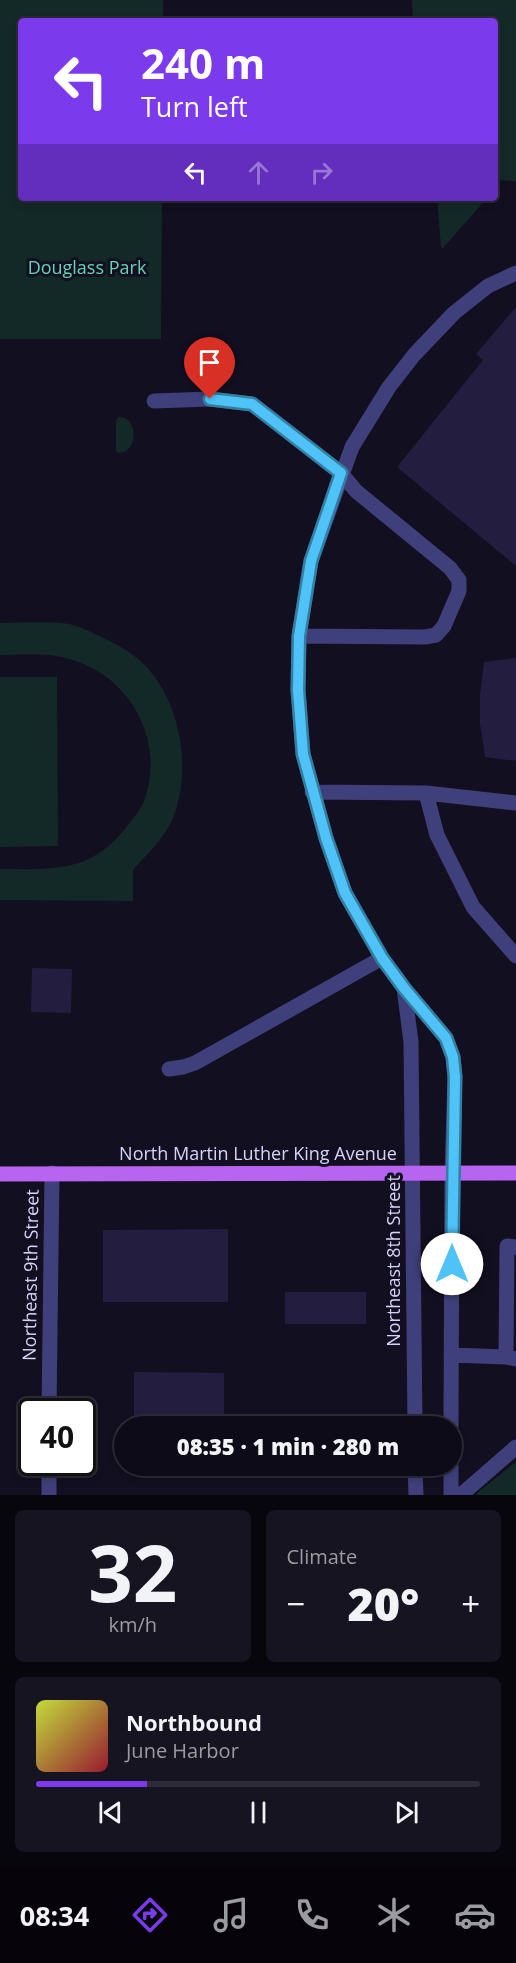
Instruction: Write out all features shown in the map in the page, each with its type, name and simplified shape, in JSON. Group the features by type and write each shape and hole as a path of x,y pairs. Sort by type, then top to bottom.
{"main road":[{"name":"North Martin Luther King Avenue","path":"0,1173 516,1173"}],"street":[{"name":"Northeast 8th Street","path":"451,1416 452,1173 455,1077 453,1057 446,1038 382,958 345,893 312,792 303,754 298,690 299,636 311,561 352,447 389,387 414,355 454,313 488,286 516,273"},
{"path":"154,401 210,399 252,404 341,473 356,491 450,568 459,580 459,591 444,626 436,634 425,637 299,636"},
{"path":"312,792 426,793 516,804"},
{"path":"426,793 437,836 473,907 516,956"},
{"path":"169,1069 195,1063 382,958"},
{"name":"Northeast 8th Street","path":"404,988 411,1042 415,1416"},
{"name":"Northeast 9th Street","path":"49,1398 52,1173"},
{"path":"451,1356 511,1358 507,1246 516,1247"},
{"path":"461,1495 516,1447"},
{"path":"49,1476 49,1495"},
{"path":"415,1476 416,1495"},
{"path":"451,1476 451,1495"}],"green space":[{"name":"Douglass Park","path":"0,0 163,0 163,18 18,18 18,201 162,201 161,339 0,339"},
{"path":"412,0 516,0 516,181 498,180 498,18 413,18"},
{"path":"437,201 484,201 443,248 441,247"},
{"path":"118,417 130,422 134,434 130,447 118,453 116,451 116,421"},
{"path":"0,623 61,623 84,629 134,655 152,674 164,692 179,734 182,779 179,800 169,827 133,870 133,901 0,900 0,869 41,869 72,865 95,856 113,842 144,802 150,776 150,755 146,734 138,714 126,696 111,681 93,668 64,657 37,654 0,655"},
{"path":"0,677 57,677 58,846 0,847"},
{"path":"516,1462 516,1495 477,1495 477,1493"}],"building":[{"path":"516,307 516,566 397,467 483,360 476,354"},
{"path":"516,658 516,761 485,757 480,724 480,695 484,662"},
{"path":"32,968 72,969 71,1013 31,1012"},
{"path":"228,1229 228,1302 103,1302 103,1230"},
{"path":"285,1292 366,1292 366,1324 285,1324"},
{"path":"134,1372 224,1373 224,1416 134,1416"}],"route":[{"path":"210,399 252,404 341,473 311,561 299,636 298,690 303,754 312,792 345,893 382,958 446,1038 453,1057 455,1077 452,1264"}]}
